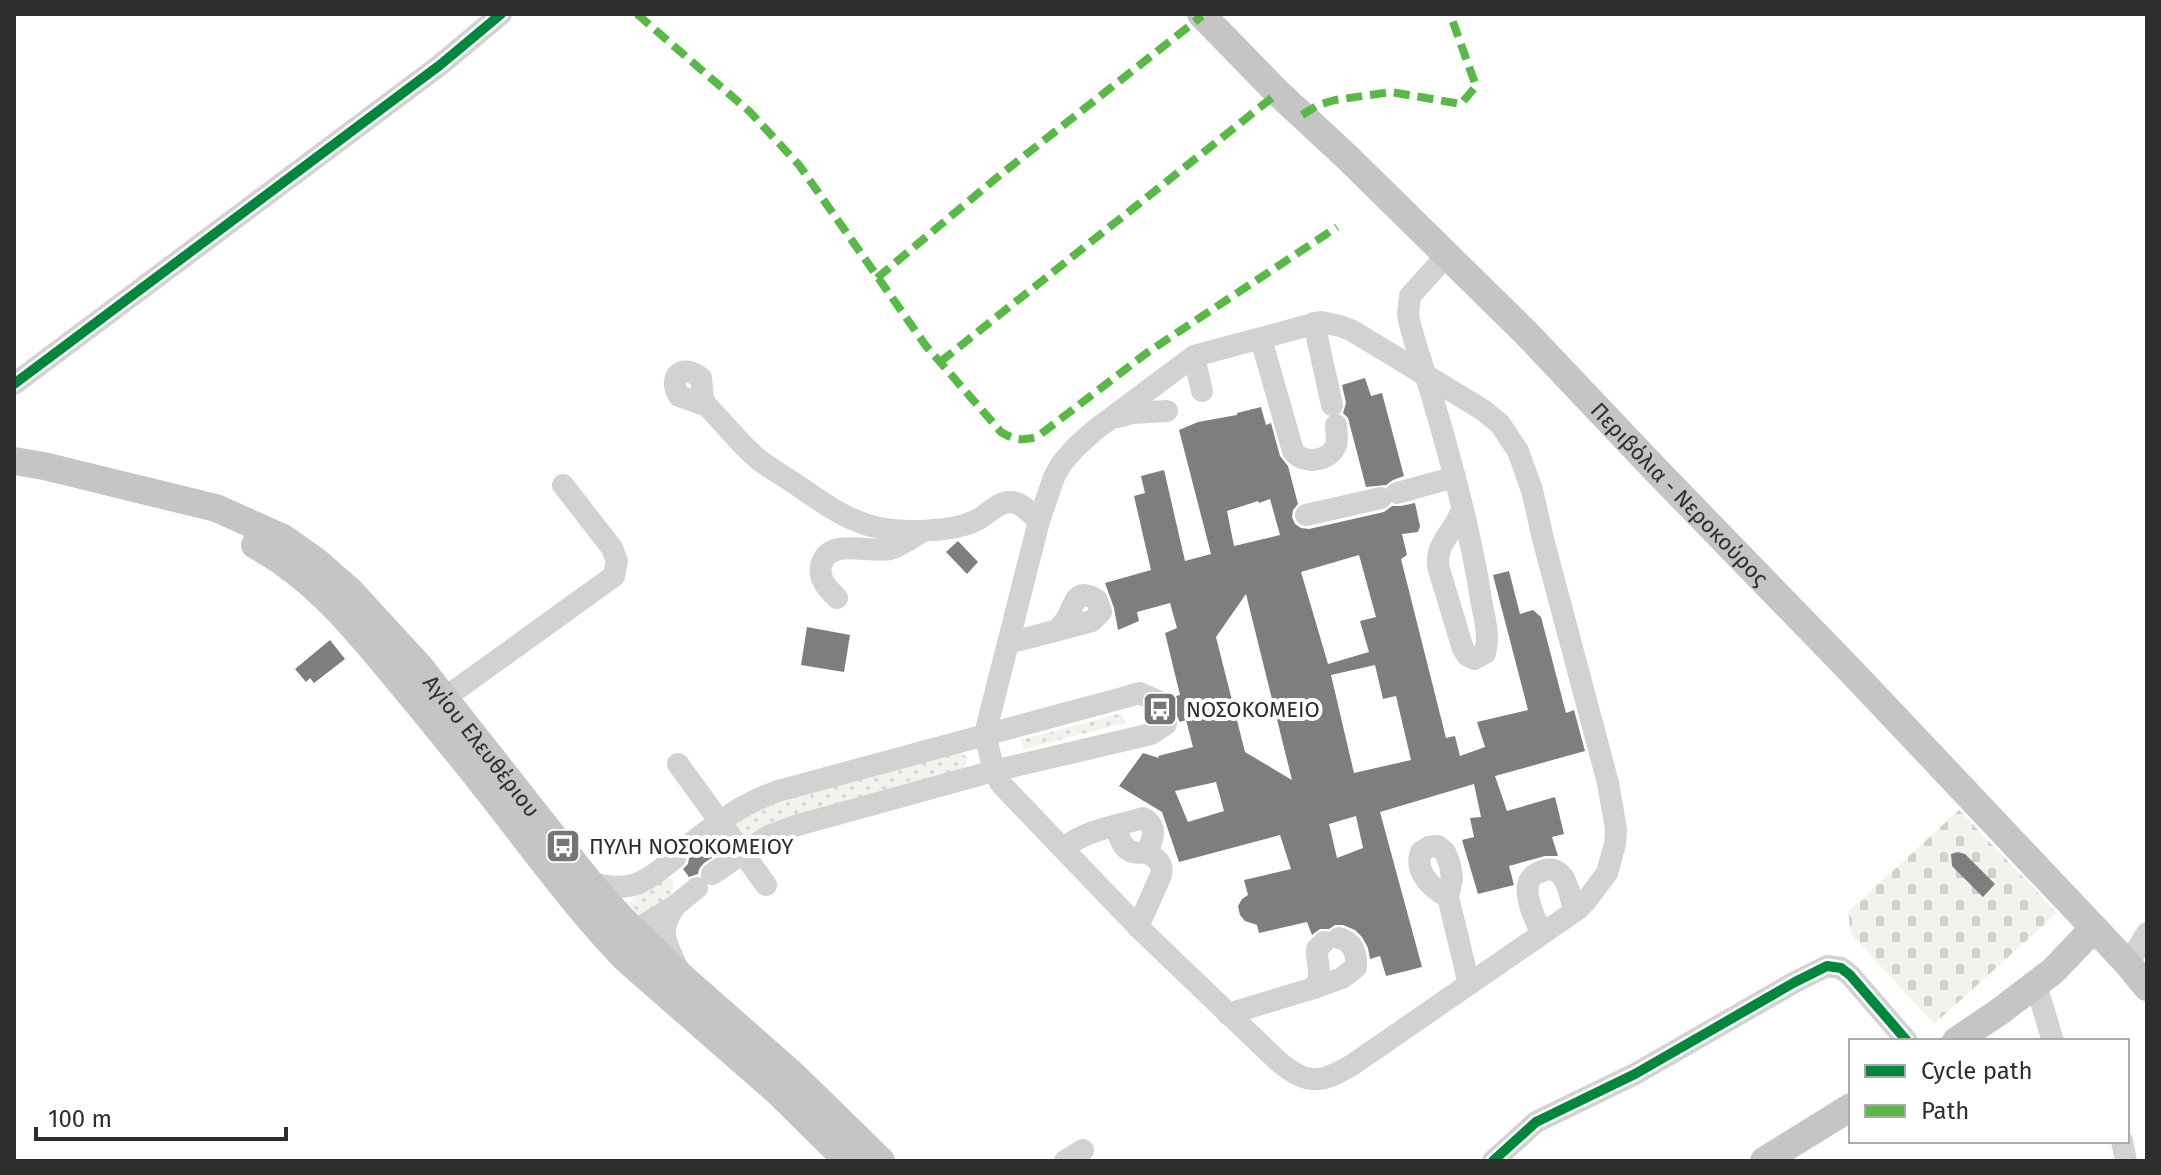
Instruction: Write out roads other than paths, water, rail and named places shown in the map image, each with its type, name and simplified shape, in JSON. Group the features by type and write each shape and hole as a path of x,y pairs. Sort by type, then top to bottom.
{"main road":[{"name":"Περιβόλια - Νεροκούρος","path":"1201,14 1278,93 1526,333 1852,672 2147,987"},
{"name":"Αγίου Ελευθέριου","path":"14,461 147,491 273,554 305,579 434,704 589,882 627,960 778,1092 848,1161"},
{"name":"Αγίου Ελευθέριου","path":"434,704 613,927 683,978 792,1074 881,1161"},
{"path":"1959,1039 2036,985 2094,928"},
{"path":"1766,1161 1849,1108"}],"street":[{"path":"14,384 417,83 501,14"},
{"path":"1447,255 1410,296 1408,315 1455,477 1462,509 1486,628 1485,653 1474,659 1463,649 1437,555 1441,543 1458,522 1462,509"},
{"path":"1261,339 1293,451 1304,461 1311,461 1331,453 1335,447 1334,415 1314,323"},
{"path":"1314,323 1330,323 1351,330 1427,376 1500,424 1518,451 1532,490 1608,783 1616,829 1615,844 1607,873 1586,901 1574,911 1352,1065 1335,1075 1312,1081 1293,1073 1279,1062 1228,1014 1138,927 1001,784 994,771 985,734 1039,521 1054,477 1076,447 1105,423 1194,357 1314,323"},
{"path":"1194,357 1202,391"},
{"path":"707,406 758,459 842,515 881,529 923,531 963,526 1004,503 1012,502 1039,521"},
{"path":"1105,423 1132,413 1167,411"},
{"path":"1306,515 1455,477"},
{"path":"434,704 614,576 617,561 612,548 563,485"},
{"path":"837,598 825,586 819,571 823,559 830,552 842,548 886,550 923,531"},
{"path":"1009,643 1055,631"},
{"path":"613,927 647,880 719,821 752,800 1139,693 1158,701"},
{"path":"683,978 663,934 666,920 676,905 704,881 769,836 798,825 994,771 1151,734 1166,724"},
{"path":"678,764 766,885"},
{"path":"1064,848 1086,834 1143,818 1149,821 1154,833 1152,843 1145,852 1137,854 1128,851 1121,845 1115,826"},
{"path":"1138,927 1163,868 1158,860 1145,852"},
{"path":"1541,933 1528,893 1531,877 1548,869 1563,876 1574,911"},
{"path":"589,882 610,888 625,888 647,880"},
{"path":"1448,897 1469,984"},
{"path":"613,927 676,905"},
{"path":"2128,964 2147,933"},
{"path":"1228,1014 1314,988 1351,973 1356,967 1356,958 1346,939 1332,940 1317,949 1320,973 1314,988"},
{"path":"1493,1161 1536,1122 1635,1074 1827,966 1841,968 1850,975 1905,1039"},
{"path":"2036,985 2052,1039"}],"place":[{"name":"ΝΟΣΟΚΟΜΕΙΟ","path":"1160,709"},
{"name":"ΠΥΛΗ ΝΟΣΟΚΟΜΕΙΟΥ","path":"563,846"}]}
